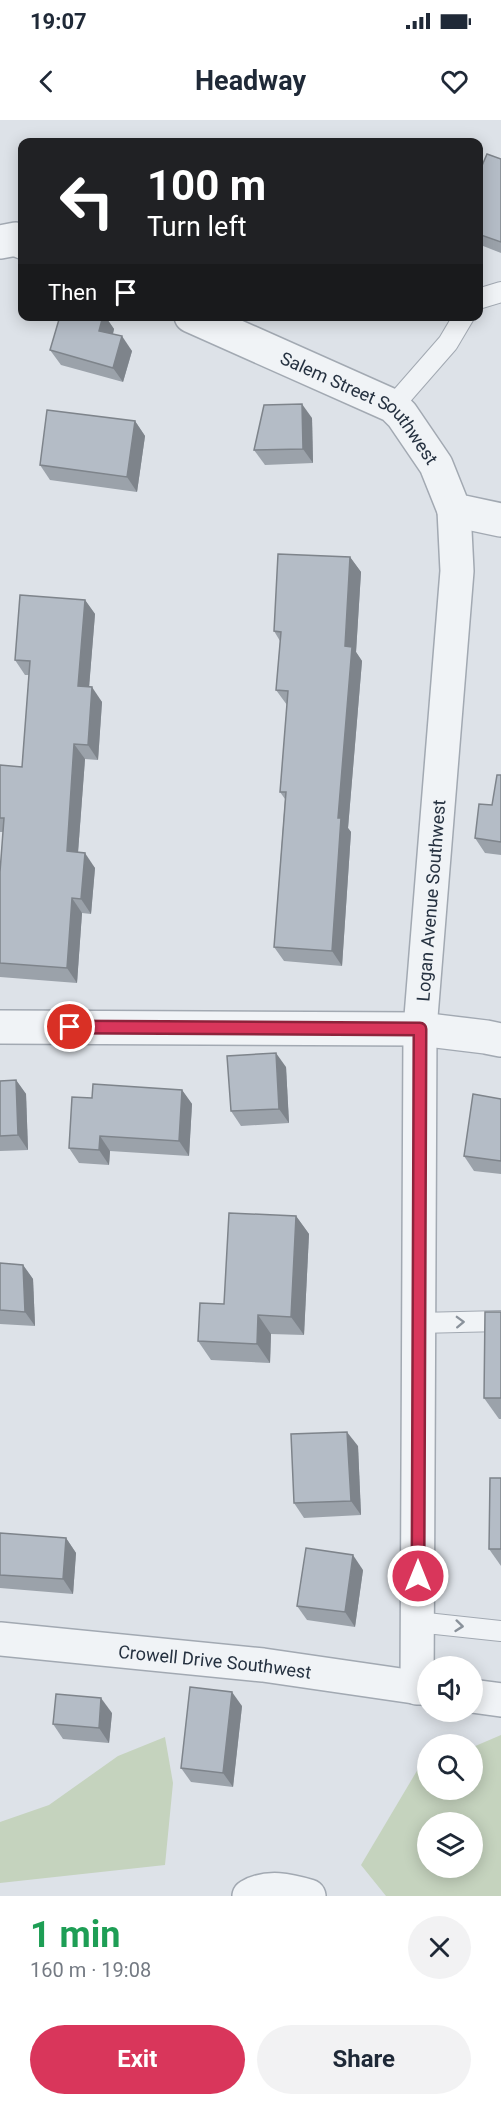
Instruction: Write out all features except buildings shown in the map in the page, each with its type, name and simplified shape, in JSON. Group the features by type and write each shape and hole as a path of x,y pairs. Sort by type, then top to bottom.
{"street":[{"path":"0,242 18,240"},
{"name":"Salem Street Southwest","path":"202,321 393,406 436,465 453,510"},
{"path":"453,510 501,520"},
{"name":"Logan Avenue Southwest","path":"420,1656 417,1622 420,1029 456,571 453,510"},
{"path":"0,1027 420,1029 501,1040"},
{"name":"Crowell Drive Southwest","path":"0,1639 263,1665 417,1687"},
{"path":"483,1698 501,1700"},
{"path":"249,1896 257,1891 283,1889 309,1896"}],"lane":[{"path":"483,298 501,292"},
{"path":"393,406 448,343 461,321"},
{"path":"419,1323 501,1321"},
{"path":"417,1622 501,1631"}],"green space":[{"path":"501,1735 501,1896 386,1896 361,1865 417,1771 417,1800 483,1800 483,1743"},
{"path":"165,1737 173,1783 165,1865 0,1883 0,1822 49,1805 118,1756"}],"route":[{"path":"70,1027 420,1029 418,1576"}]}
